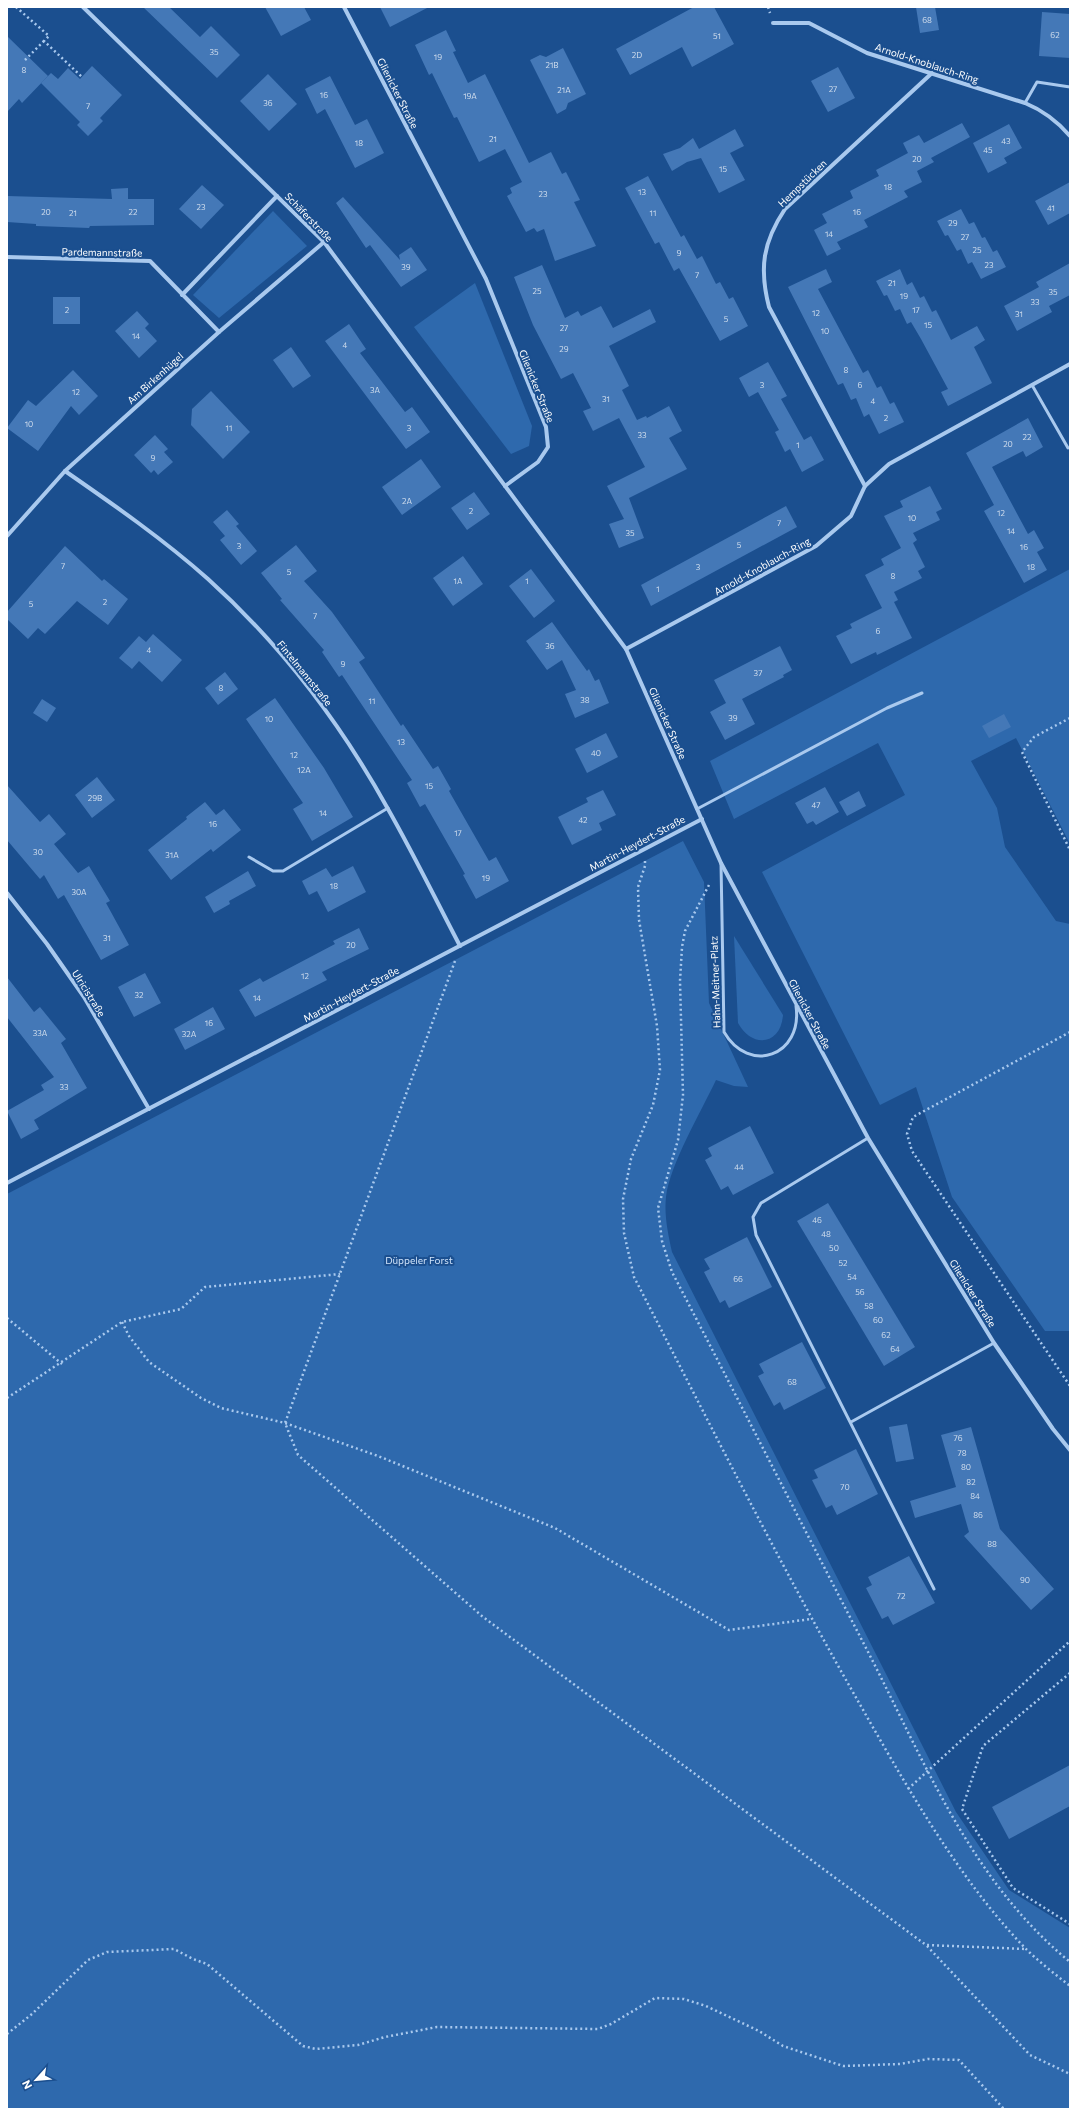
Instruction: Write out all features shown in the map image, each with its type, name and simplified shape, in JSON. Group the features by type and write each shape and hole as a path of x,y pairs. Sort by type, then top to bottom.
{"street":[{"name":"Schäferstraße","path":"83,7 324,242 505,486"},
{"name":"Glienicker Straße","path":"344,7 486,279 546,427 548,447 538,462 505,486 626,649 721,863 796,1006 868,1138 994,1343 1070,1450"},
{"name":"Arnold-Knoblauch-Ring","path":"773,23 809,23 867,53 1025,103 1034,107 1060,125 1070,136"},
{"name":"Hempstücken","path":"865,486 769,307 764,289 764,258 767,242 774,225 785,209 932,74"},
{"path":"182,295 277,196"},
{"name":"Am Birkenhügel","path":"7,536 65,471 219,332 324,242"},
{"name":"Pardemannstraße","path":"7,258 150,261 219,332"},
{"name":"Arnold-Knoblauch-Ring","path":"626,649 816,546 851,516 865,486 889,464 1070,364"},
{"name":"Fintelmannstraße","path":"65,471 156,534 209,580 252,622 291,666 329,716 388,808 460,946"},
{"name":"Martin-Heydert-Straße","path":"7,1183 702,819"},
{"name":"Ulricistraße","path":"7,893 47,944 84,997 149,1109"}],"lane":[{"path":"1025,103 1037,82 1070,87"},
{"path":"1032,385 1068,448"},
{"path":"697,809 887,708 922,693"},
{"path":"249,857 273,871 283,871 388,808"},
{"name":"Hahn-Meitner-Platz","path":"721,863 724,1032 735,1048 745,1053 756,1056 776,1053 791,1040 796,1030 798,1018 796,1006"},
{"path":"868,1138 761,1203 754,1217 756,1235 934,1589"},
{"path":"851,1422 994,1343"}],"path":[{"path":"16,7 49,36 25,60"},
{"path":"44,41 82,76"},
{"path":"1070,718 1034,737 1022,752 1070,850"},
{"path":"644,849 645,866 638,886 639,920 657,1026 660,1070 653,1104 631,1160 623,1199 624,1232 634,1277 759,1522 811,1619 908,1789 991,1909 1026,1949 1070,1986"},
{"path":"710,883 685,931 682,947 680,981 683,1095 678,1140 658,1208 662,1241 672,1272 871,1657 928,1772 966,1842 1015,1909 1054,1950 1070,1962"},
{"path":"460,946 442,1001 407,1088 285,1423 298,1455 483,1617 926,1945 1030,2055 1070,2074"},
{"path":"1070,1032 913,1117 907,1134 912,1151 1070,1386"},
{"path":"7,1398 62,1364 122,1322 181,1309 205,1287 340,1274"},
{"path":"7,1318 62,1364"},
{"path":"122,1322 148,1362 201,1398 221,1408 285,1423 378,1456 555,1528 729,1630 811,1619"},
{"path":"908,1789 1070,1641"},
{"path":"1070,1673 983,1746 962,1809 1013,1888 1070,1924"},
{"path":"926,1945 1026,1949"},
{"path":"7,2034 32,2014 88,1960 107,1952 120,1950 174,1950 207,1964 303,2046 316,2049 362,2044 386,2037 437,2027 598,2029 611,2024 655,1998 684,1999 706,2006 753,2028 783,2046 844,2066 894,2065 928,2059 959,2060 1004,2109"}],"green space":[{"path":"273,211 307,246 219,318 193,295"},
{"path":"475,283 532,426 529,446 511,454 414,327"},
{"path":"1070,569 1070,844 1016,738 971,761 997,808 1005,847 1056,921 1070,924 1070,1331 1045,1331 952,1197 916,1087 880,1105 762,872 905,795 878,743 734,819 710,761"},
{"name":"Düppeler Forst","path":"683,841 704,882 709,1003 748,1087 734,1086 716,1080 687,1138 673,1169 666,1197 666,1218 672,1252 956,1812 1009,1890 1070,1928 1070,2109 7,2109 7,1194"},
{"path":"734,936 783,1015 781,1025 777,1033 772,1038 758,1040 751,1037 738,1023"}],"building":[{"path":"143,7 169,7 200,37 211,26 240,55 217,78"},
{"path":"265,7 304,7 311,20 281,36"},
{"path":"380,7 429,7 390,27"},
{"path":"694,7 714,7 734,44 692,67 682,47 630,75 616,49"},
{"path":"916,7 935,7 939,30 920,33"},
{"path":"1042,12 1070,14 1070,58 1039,56"},
{"path":"446,30 456,51 453,52 468,83 485,74 529,163 551,152 562,174 566,172 580,200 574,202 596,246 555,261 544,229 537,232 534,228 526,232 507,196 512,193 510,188 522,182 505,149 479,162 457,117 454,118 432,73 429,75 415,45"},
{"path":"7,36 48,76 22,103 19,99 7,112"},
{"path":"563,48 586,94 568,103 566,109 557,114 530,60 540,55 546,57"},
{"path":"92,66 122,95 100,118 103,121 88,136 77,125 80,122 41,83 51,73 58,79 68,68 80,79"},
{"path":"838,67 855,98 828,112 811,81"},
{"path":"268,74 297,104 269,131 240,101"},
{"path":"330,76 355,125 367,119 384,153 355,168 325,109 317,114 305,89"},
{"path":"962,123 970,137 931,158 934,162 917,171 922,182 904,191 908,197 864,220 868,227 837,242 841,249 827,256 814,230 827,223 822,214 853,198 850,191 879,176 876,170 908,153 903,143 919,135 924,143"},
{"path":"1009,124 1022,148 1004,158 1007,163 988,173 973,143"},
{"path":"735,129 744,146 730,153 745,180 719,193 701,158 687,162 672,171 663,154 680,148 693,138 699,149"},
{"path":"648,176 681,237 684,235 697,259 702,256 716,284 720,282 729,299 733,297 748,326 720,341 679,268 674,271 659,242 655,244 625,188"},
{"path":"1070,182 1070,213 1048,225 1035,201"},
{"path":"202,185 224,205 201,229 179,209"},
{"path":"128,188 128,199 154,199 154,225 90,226 89,228 36,226 36,224 7,222 7,196 112,199 111,189"},
{"path":"343,197 400,260 399,255 411,247 427,270 401,287 370,245 366,248 336,203"},
{"path":"961,209 969,224 974,222 982,238 985,237 993,252 997,250 1006,267 981,279 972,262 968,264 961,249 957,251 948,235 945,236 937,221"},
{"path":"1070,263 1070,295 1049,306 1052,312 1017,331 1004,306 1039,287 1036,282"},
{"path":"542,265 565,318 578,311 581,316 601,306 613,328 650,309 656,322 609,346 629,386 622,390 637,420 646,416 647,418 669,406 682,431 669,438 687,469 629,498 644,538 619,548 609,524 624,519 607,486 645,467 619,418 593,431 583,411 591,408 573,373 561,379 533,325 514,277"},
{"path":"826,269 832,282 818,289 863,373 868,370 877,388 881,386 890,404 894,402 904,422 879,434 869,414 864,417 856,398 851,400 843,383 838,385 788,287"},
{"path":"900,269 907,285 912,282 920,298 924,296 932,312 936,310 951,340 977,326 985,340 974,347 992,383 948,406 941,392 948,389 921,339 911,322 907,324 900,309 895,311 887,295 884,296 876,281"},
{"path":"53,297 80,297 80,324 53,324"},
{"path":"137,311 149,324 145,328 157,341 139,358 115,331"},
{"path":"349,324 366,349 360,353 405,412 412,407 430,432 406,449 325,341"},
{"path":"291,347 311,376 293,388 273,360"},
{"path":"768,362 787,396 781,399 804,440 811,436 824,460 802,472 790,449 785,452 775,432 779,430 758,392 749,397 739,378"},
{"path":"73,370 98,396 79,415 71,406 38,451 7,428 28,400 36,406"},
{"path":"211,391 250,432 223,459 191,425 192,409"},
{"path":"1028,418 1043,447 1026,457 1023,451 992,467 1028,534 1034,530 1044,548 1037,552 1047,570 1024,583 984,511 994,505 966,453"},
{"path":"155,435 168,449 164,452 173,462 158,475 154,470 151,473 134,455"},
{"path":"421,459 441,487 402,515 382,487"},
{"path":"930,486 942,509 936,512 940,520 913,533 917,540 913,543 925,567 918,571 922,578 894,592 898,600 894,602 912,638 877,655 876,652 851,664 836,636 852,628 850,624 882,608 865,575 884,565 881,559 901,548 884,516 903,507 900,501"},
{"path":"474,492 490,514 467,530 451,508"},
{"path":"786,506 797,527 651,606 641,585"},
{"path":"227,510 239,524 236,526 257,551 241,565 220,540 225,536 213,522"},
{"path":"296,545 317,571 304,581 332,612 365,658 359,662 401,726 403,724 433,769 438,766 451,789 449,791 489,861 496,857 509,881 476,899 463,875 465,874 425,804 420,807 407,783 412,780 342,675 339,677 322,652 324,650 280,600 282,599 261,573"},
{"path":"65,546 102,581 104,579 128,599 108,625 77,601 45,634 38,628 28,639 7,619 7,612"},
{"path":"463,556 483,584 453,606 433,578"},
{"path":"531,569 555,601 534,618 509,586"},
{"path":"552,622 587,671 589,669 595,681 599,679 609,703 575,718 565,694 576,690 562,660 547,670 526,641"},
{"path":"153,634 182,660 162,682 139,661 132,669 119,658 139,636 146,642"},
{"path":"780,646 792,670 783,675 784,677 742,699 755,724 725,740 710,712 726,703 714,680"},
{"path":"225,672 238,689 218,705 205,688"},
{"path":"275,698 324,768 353,817 312,841 293,809 303,803 246,719"},
{"path":"42,699 56,708 47,722 33,713"},
{"path":"1004,714 1011,727 989,738 982,726"},
{"path":"606,733 618,757 587,773 575,749"},
{"path":"97,777 115,800 92,818 75,795"},
{"path":"7,785 40,822 49,814 66,834 54,844 78,873 89,866 110,901 106,903 129,945 101,960 64,895 58,899 44,875 40,879 7,840"},
{"path":"825,787 839,812 816,825 813,821 807,824 795,803"},
{"path":"603,790 616,815 599,823 602,830 572,845 558,817 588,802 586,798"},
{"path":"859,791 866,806 847,816 839,802"},
{"path":"205,802 216,815 224,809 241,830 213,852 211,849 171,880 148,850 187,819 186,817"},
{"path":"353,866 366,892 328,912 317,891 309,895 302,881 326,868 332,877"},
{"path":"248,871 256,886 229,901 230,904 214,913 205,897"},
{"path":"359,928 369,949 322,972 327,980 255,1017 239,990 260,978 263,982 335,944 333,941"},
{"path":"145,973 161,1003 134,1017 118,987"},
{"path":"7,977 34,1012 40,1007 66,1039 61,1043 87,1088 34,1120 39,1129 21,1139 7,1111 44,1090 41,1085 54,1077 7,1017"},
{"path":"213,1007 225,1029 185,1050 174,1029"},
{"path":"750,1126 774,1173 733,1195 728,1186 721,1190 705,1160 712,1156 708,1148"},
{"path":"828,1203 915,1347 884,1366 797,1221"},
{"path":"747,1237 772,1287 729,1308 725,1300 720,1303 704,1272 710,1269 704,1259"},
{"path":"802,1342 826,1388 784,1410 780,1402 774,1406 758,1376 764,1373 759,1364"},
{"path":"907,1424 914,1459 896,1462 889,1427"},
{"path":"971,1427 1000,1529 1054,1589 1031,1610 964,1536 969,1532 961,1504 915,1518 910,1501 956,1487 941,1435"},
{"path":"856,1449 878,1494 837,1515 832,1505 826,1508 812,1480 818,1478 814,1470"},
{"path":"909,1556 935,1603 893,1625 888,1616 882,1619 866,1588 872,1585 868,1577"},
{"path":"1070,1765 1070,1806 1009,1839 992,1807"}]}
